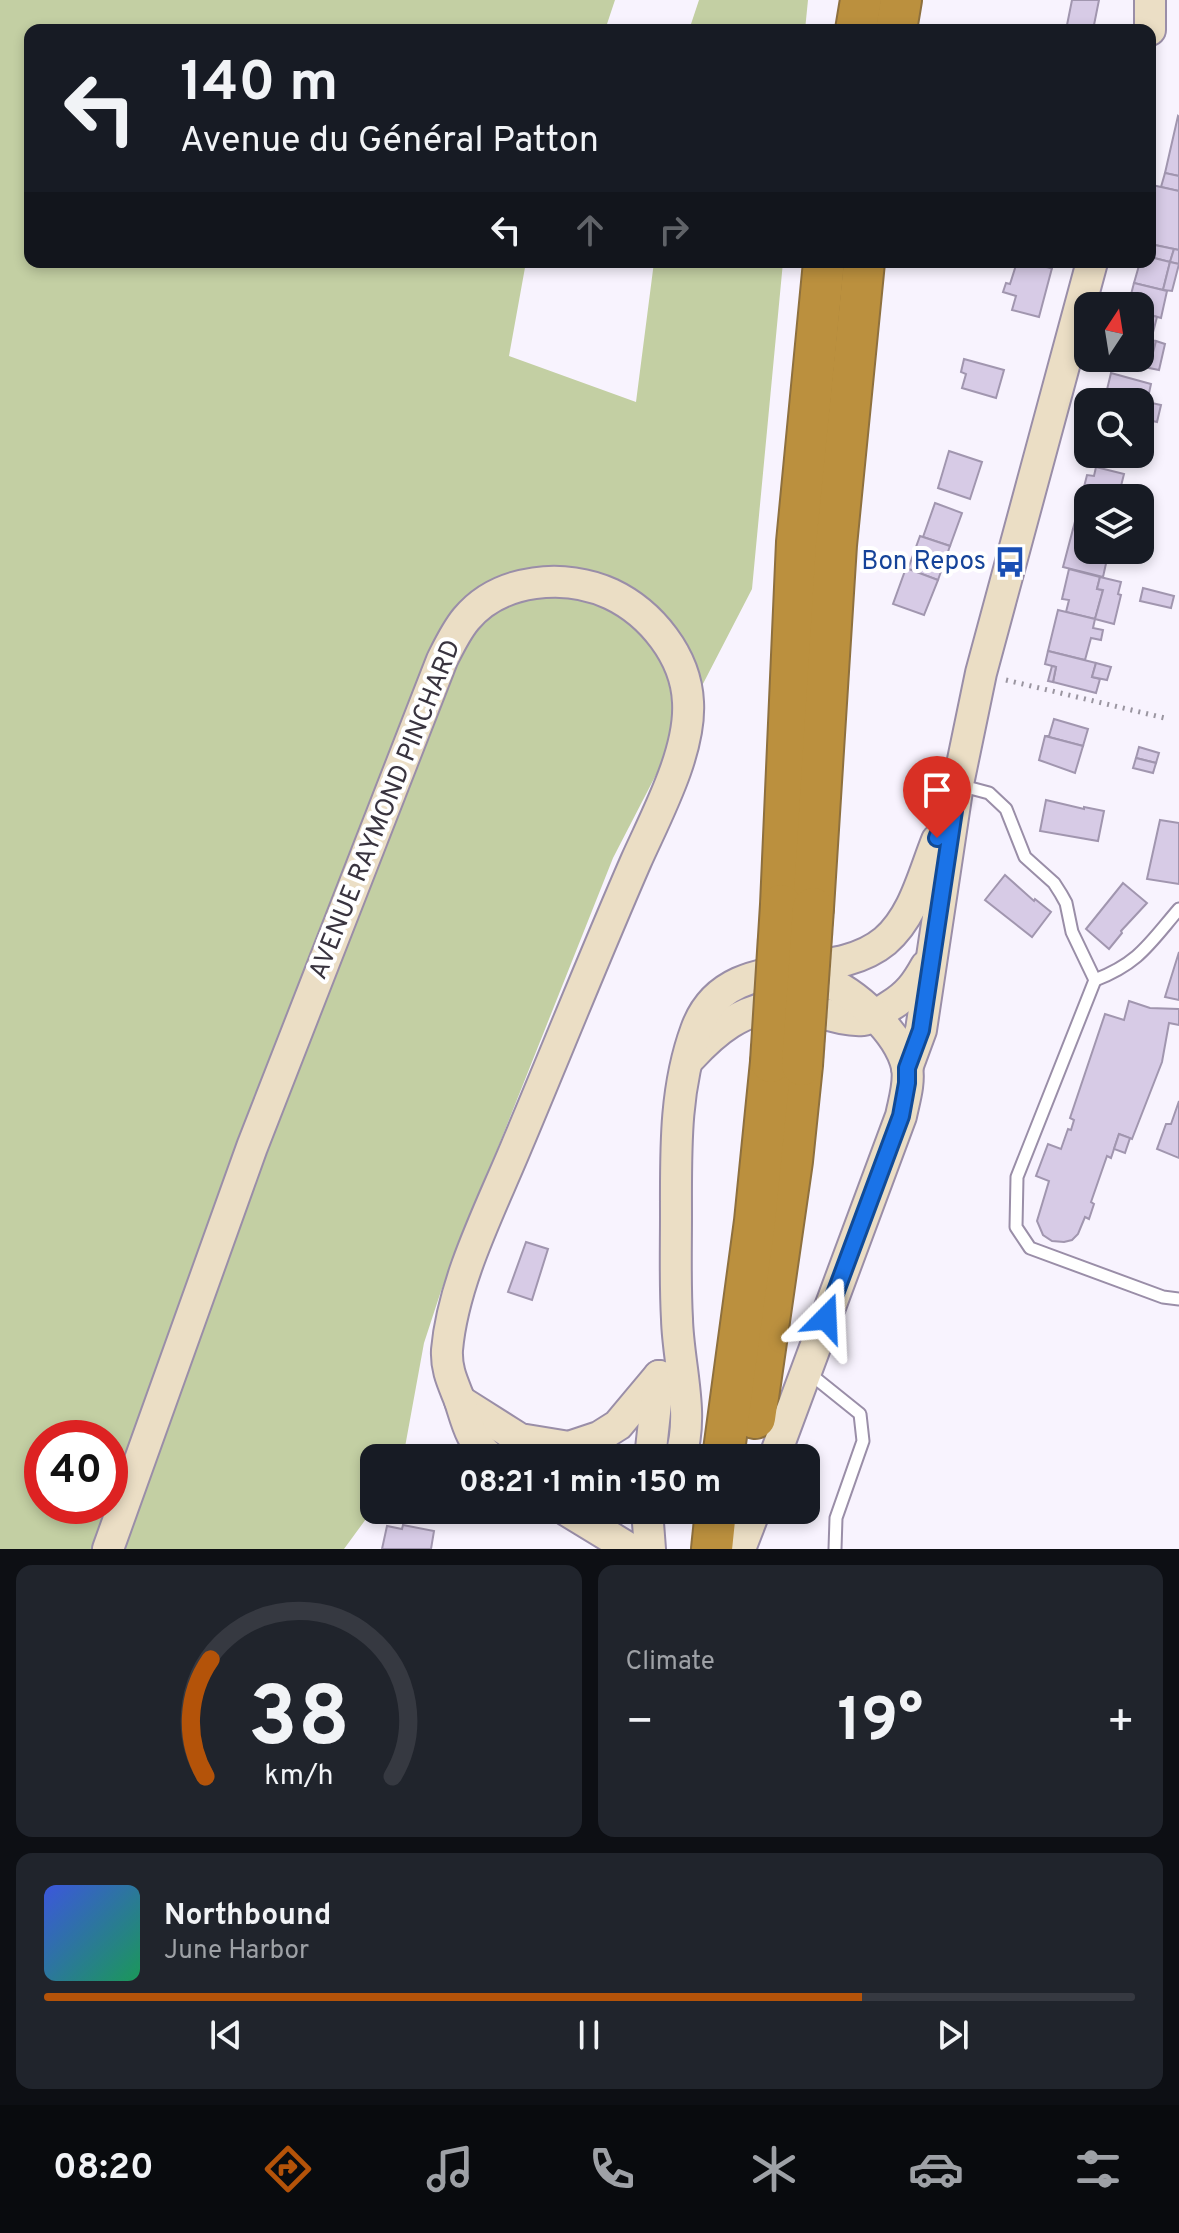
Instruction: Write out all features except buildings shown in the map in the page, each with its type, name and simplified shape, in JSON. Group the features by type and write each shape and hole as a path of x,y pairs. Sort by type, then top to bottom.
{"highway":[{"path":"857,24 861,0"},
{"path":"897,24 901,0"},
{"path":"797,907 797,542 823,268"},
{"path":"752,1444 792,1161 787,1064 797,907 863,268"},
{"path":"725,1444 755,1221 787,1064"},
{"path":"712,1549 715,1524"},
{"path":"739,1549 742,1524"}],"street":[{"path":"1150,0 1150,24"},
{"path":"779,1444 901,1116 907,1068 921,1030 958,784 981,673 1090,268"},
{"name":"AVENUE RAYMOND PINCHARD","path":"108,1549 252,1147 442,660 465,619 492,599 528,585 565,581 583,584 619,598 634,608 664,638 682,672 688,701 687,721 664,797 461,1285 450,1328 447,1364 449,1379 460,1401 467,1429 479,1444"},
{"path":"684,1444 686,1420 677,1320 677,1123 682,1080 696,1029 717,997 755,975 857,956 883,943 906,917 958,784"},
{"path":"689,1058 713,1033 736,1017 766,1008 796,1007 864,1020 875,1016 911,991 931,958"},
{"path":"779,971 822,979 844,991 875,1016 901,1053 907,1068"},
{"path":"652,1444 659,1376 677,1320"},
{"path":"460,1401 520,1439 569,1447 599,1437 618,1425 659,1376"},
{"path":"589,1524 630,1549"},
{"path":"648,1524 650,1549"},
{"path":"739,1549 749,1524"}],"lane":[{"path":"958,784 989,793 1006,809 1025,857 1054,883 1066,903 1072,932 1095,980 1017,1177 1016,1227 1030,1248 1163,1297 1179,1299"},
{"path":"1095,980 1120,971 1133,962 1179,909"},
{"path":"806,1370 860,1414 863,1441 836,1518 835,1549"}],"path":[{"path":"1005,679 1169,719"}],"green space":[{"path":"0,0 615,0 607,24 24,24 24,268 525,268 509,356 636,402 653,268 782,268 752,589 613,858 441,1291 424,1343 406,1444 360,1444 362,1524 344,1549 0,1549"},
{"path":"699,0 808,0 806,24 691,24"}],"place":[{"name":"Bon Repos","path":"1010,562"}],"route":[{"path":"826,1318 901,1116 907,1068 921,1030 958,784 937,838"}]}
